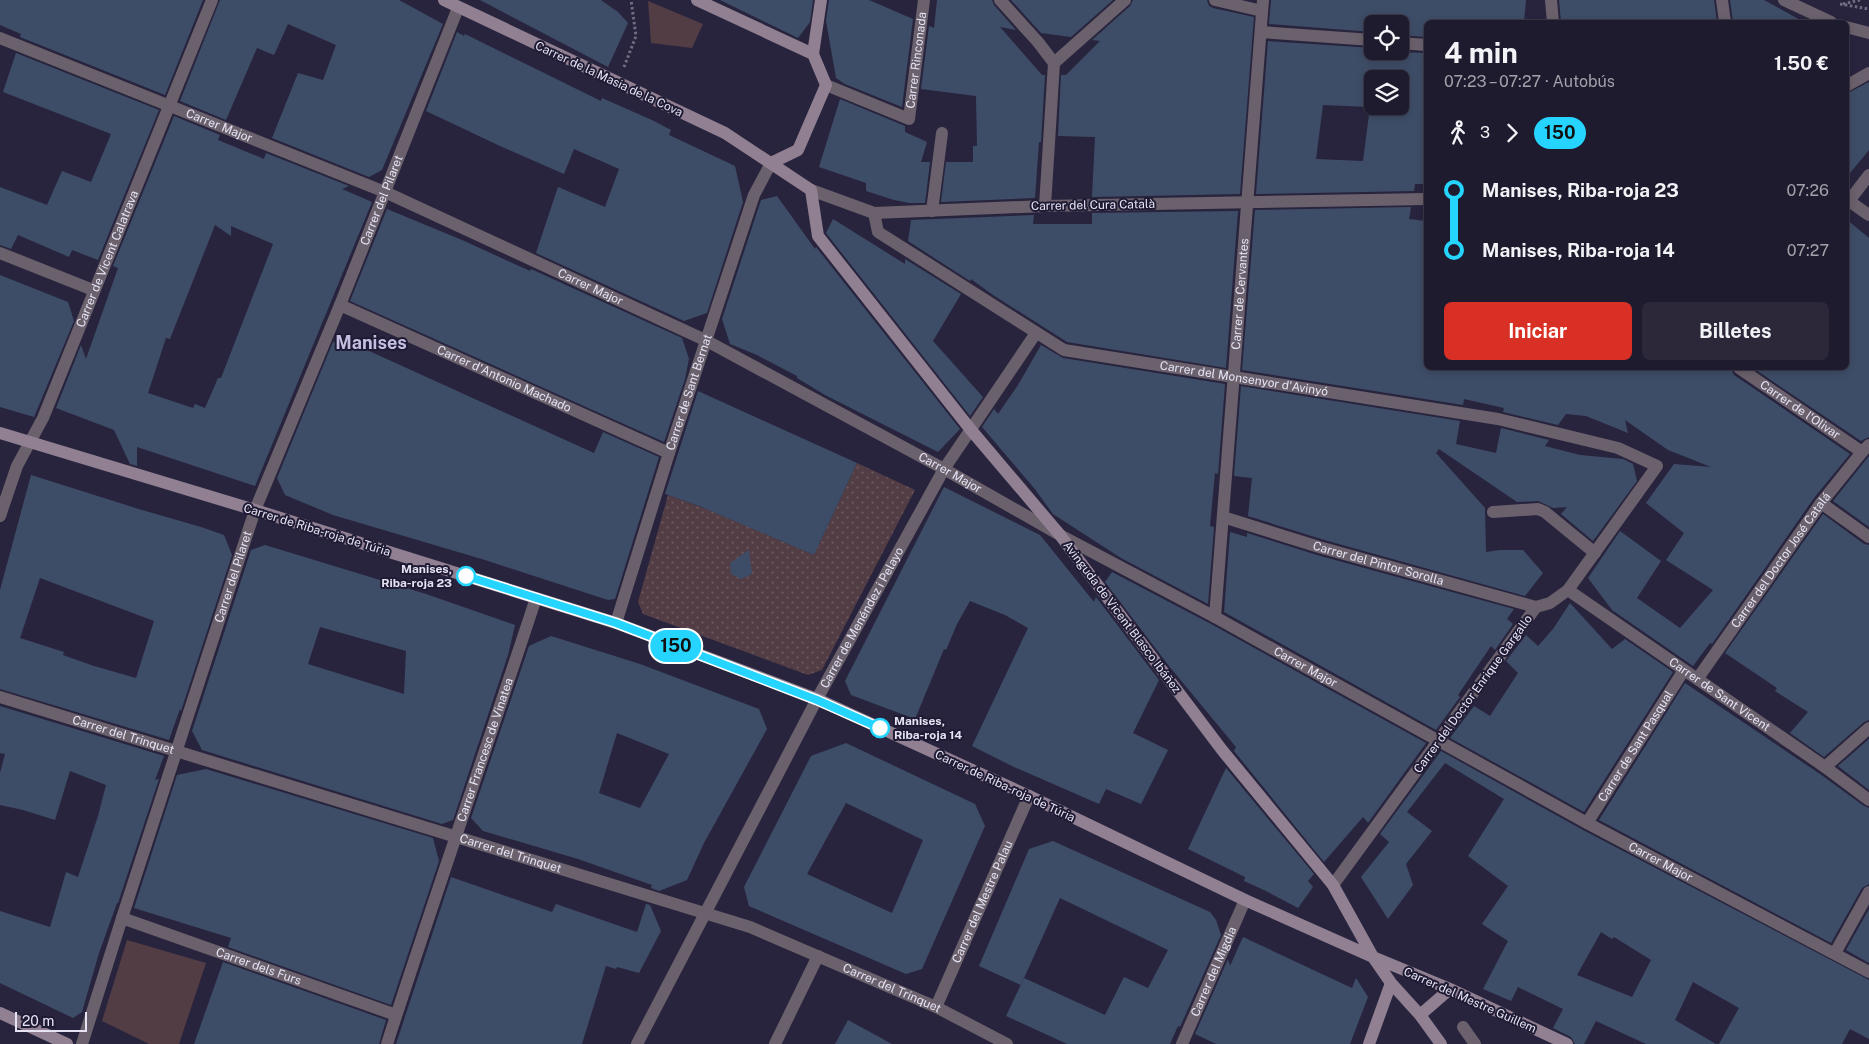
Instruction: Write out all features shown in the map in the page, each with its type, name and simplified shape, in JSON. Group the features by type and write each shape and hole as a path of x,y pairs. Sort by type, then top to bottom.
{"main road":[{"name":"Carrer de la Masia de la Cova","path":"444,0 724,133 771,164"},
{"path":"697,0 813,54"},
{"path":"771,164 798,150 826,85 813,54 821,0"},
{"name":"Carrer del Cura Català","path":"771,164 811,190"},
{"name":"Avinguda de Vicent Blasco Ibáñez","path":"811,190 818,236 971,430 1060,534 1222,750 1333,885 1391,983 1420,1015 1441,1044"},
{"name":"Carrer de Riba-roja de Túria","path":"0,433 255,510 616,623 817,700 1029,796 1245,900 1374,957"},
{"name":"Carrer del Mestre Guillem","path":"1374,957 1450,988 1567,1044"},
{"path":"1369,1044 1391,983"},
{"path":"1420,1015 1450,988"},
{"path":"0,1013 67,1044"}],"street":[{"name":"Carrer de Vicent Calatrava","path":"0,516 17,466 43,418 93,290 212,0"},
{"name":"Carrer Rinconada","path":"826,85 909,119 924,0"},
{"path":"1000,0 1038,42 1054,63 1045,206"},
{"path":"1054,63 1125,0"},
{"path":"1215,0 1263,6"},
{"path":"1551,0 1553,20"},
{"path":"1722,0 1725,20"},
{"path":"1784,0 1828,20"},
{"name":"Carrer de Cervantes","path":"1215,617 1263,6"},
{"name":"Carrer del Pilaret","path":"82,1044 255,510 340,305 458,8"},
{"path":"1849,28 1869,33"},
{"path":"1261,32 1364,39"},
{"name":"Carrer Major","path":"0,38 385,192 705,340 1215,617 1587,823 1869,972"},
{"path":"1409,43 1424,45"},
{"path":"1849,84 1869,72"},
{"path":"932,211 942,133"},
{"name":"Carrer de Sant Bernat","path":"616,623 705,340 754,195 771,164"},
{"path":"1849,199 1869,175"},
{"name":"Carrer del Cura Català","path":"811,190 874,213 1045,206 1424,199"},
{"path":"1849,201 1869,215"},
{"name":"Carrer del Monsenyor d'Avinyó","path":"874,213 878,232 1064,350 1498,419 1618,448 1657,466"},
{"path":"0,253 93,290"},
{"name":"Carrer d'Antonio Machado","path":"340,305 669,452"},
{"name":"Carrer de Menéndez i Pelayo","path":"637,1044 817,700 944,469 1036,333"},
{"name":"Carrer de l'Olivar","path":"1742,370 1865,448"},
{"name":"Carrer del Doctor José Catalá","path":"1698,678 1821,503 1865,448"},
{"name":"Carrer del Doctor Enrique Gargallo","path":"1333,885 1536,607 1550,603 1568,590 1657,466"},
{"path":"1821,503 1869,537"},
{"path":"1493,512 1538,509 1545,512 1595,553"},
{"name":"Carrer del Pintor Sorolla","path":"1223,517 1319,547 1536,607"},
{"name":"Carrer de Sant Vicent","path":"1568,590 1698,678 1869,800"},
{"name":"Carrer Francesc de Vinatea","path":"387,1044 454,837 492,732 536,598"},
{"name":"Carrer de Sant Pasqual","path":"1587,823 1684,670"},
{"name":"Carrer del Trinquet","path":"0,697 750,927 936,1007 1007,1044"},
{"path":"1825,767 1869,728"},
{"name":"Carrer del Mestre Palau","path":"936,1007 1029,796"},
{"path":"1835,953 1869,892"},
{"name":"Carrer del Migdia","path":"1183,1044 1245,900"},
{"name":"Carrer dels Furs","path":"122,918 396,1015"},
{"path":"775,1044 818,956"},
{"path":"1463,1027 1475,1044"}],"path":[{"path":"617,83 636,36 631,0"},
{"path":"1832,0 1840,4 1869,9"},
{"path":"1840,4 1860,0"}],"shaded area":[{"path":"648,1 703,24 692,48 651,43"},
{"path":"857,463 915,490 822,670 808,675 643,614 638,602 668,495 709,510 814,555"},
{"path":"127,940 206,963 179,1044 149,1044 102,1021"}],"building":[{"path":"0,0 203,0 165,95 20,37 21,34 0,25"},
{"path":"220,0 399,0 443,24 382,170 369,177 272,138 298,73 323,80 336,45 288,24 274,55 257,48 226,120 180,101"},
{"path":"480,0 601,0 618,12 628,23 608,67"},
{"path":"720,0 813,0 810,22 798,38"},
{"path":"829,0 869,0 913,19 902,107 845,84 836,78 826,21"},
{"path":"937,0 992,0 994,5 1016,30 1000,27 1042,75 1045,75 1035,198 941,202 946,162 973,162 973,146 977,146 976,96 921,89 929,26 934,28"},
{"path":"1011,0 1113,0 1071,37 1041,33"},
{"path":"1133,0 1207,0 1209,6 1213,8 1254,17 1240,194 1092,197 1095,137 1058,136 1061,75 1066,75 1100,41 1092,40 1130,6"},
{"path":"1271,0 1526,0 1524,20 1424,20 1424,37 1409,36 1409,15 1364,15 1364,31 1269,24"},
{"path":"1559,0 1714,0 1717,20 1561,20"},
{"path":"1730,0 1764,0 1800,20 1733,20"},
{"path":"457,32 464,36 465,34 601,101 602,98 654,121 671,130 669,135 735,166 743,202 707,313 684,321 536,253 558,187 605,207 619,169 574,149 564,174 426,111"},
{"path":"1268,41 1364,47 1364,60 1409,60 1409,52 1424,53 1424,184 1415,184 1414,191 1256,194","holes":["1364,70 1409,70 1409,115 1369,115 1363,161 1316,159 1323,105 1364,107"]},
{"path":"16,53 159,110 98,260 72,250 69,257 18,235 11,249 0,245 0,187 47,205 62,171 91,182 111,134 3,92"},
{"path":"1869,82 1869,150 1849,174 1849,92"},
{"path":"840,99 905,126 905,132 927,142 921,162 930,162 925,203 909,203 894,200 866,191 866,183 819,167"},
{"path":"174,116 220,135 218,140 264,159 266,153 349,186 342,189 372,202 255,486 137,447 137,466 130,464 114,430 56,408 81,345 86,359 118,268 113,266","holes":["215,225 231,236 231,226 273,244 221,378 218,378 205,408 195,404 193,408 148,393 166,338 170,339"]},
{"path":"777,196 815,249 816,247 960,429 938,452 825,395 797,378 797,376 757,355 730,344 722,319 761,200"},
{"path":"1411,207 1409,219 1424,221 1424,370 1732,370 1734,375 1850,454 1814,498 1712,644 1710,643 1693,666 1612,610 1588,578 1620,531 1661,561 1637,598 1680,628 1713,590 1666,560 1684,533 1646,503 1674,464 1711,467 1668,450 1625,420 1628,433 1586,416 1566,414 1558,425 1503,412 1504,408 1464,399 1463,405 1242,370 1255,210"},
{"path":"387,209 530,271 531,269 682,338 689,359 685,379 664,442 350,301"},
{"path":"1238,211 1226,368 1067,342 971,279 970,281 908,241 911,220 1034,215 1033,224 1092,224 1092,213"},
{"path":"833,219 905,264 905,259 961,294 933,341 983,397 970,416 826,233"},
{"path":"1849,221 1869,238 1869,437 1861,441 1756,370 1849,370"},
{"path":"0,275 68,302 74,321 34,417 0,407"},
{"path":"345,340 594,453 603,432 659,457 615,599 608,600 485,560 333,515 285,495 277,478 333,342"},
{"path":"1041,345 1063,358 1225,384 1218,474 1215,473 1210,526 1214,527 1208,604 1121,558 1053,514 1034,488 982,427 994,409 998,414 1018,385"},
{"path":"1241,386 1460,421 1456,444 1496,453 1501,428 1549,440 1545,446 1580,455 1623,459 1633,464 1637,481 1593,541 1561,514 1567,507 1553,508 1538,501 1517,502 1439,449 1436,453 1485,508 1486,552 1523,550 1543,573 1525,596 1321,539 1248,516 1252,478 1234,476"},
{"path":"698,391 857,463 814,555 699,506 665,494"},
{"path":"1869,456 1869,527 1833,501"},
{"path":"31,475 224,535 232,555 181,711 180,709 169,740 0,689 0,590","holes":["40,578 154,621 136,678 94,666 63,655 64,652 20,638"]},
{"path":"944,487 1040,535 1094,602 1096,597 1159,680 1133,733 1168,750 1141,804 1106,789 1099,804 1014,767 972,746 1028,628 1005,615 970,601 957,624 946,650 944,649 915,719 851,695 845,681"},
{"path":"1823,514 1864,544 1869,545 1869,720 1864,722 1824,757 1790,733 1808,712 1775,691 1777,688 1725,653"},
{"path":"1230,532 1247,537 1247,533 1317,555 1514,609 1507,619 1513,624 1495,650 1491,646 1458,695 1460,697 1436,730 1224,612"},
{"path":"265,545 426,594 515,625 508,655 453,820 442,824 202,750 192,731 251,550","holes":["320,627 406,651 404,694 308,664"]},
{"path":"749,550 752,574 741,579 731,574 730,563"},
{"path":"1112,572 1211,624 1426,743 1368,823 1363,817 1324,862 1234,751 1236,747 1169,666 1105,582"},
{"path":"1570,603 1612,649 1625,639 1673,672 1584,812 1450,738 1474,706 1490,716 1518,673 1506,661 1526,635 1538,646 1553,629"},
{"path":"551,636 640,664 759,709 767,729 704,843 687,880 659,891 651,888 652,885 578,859 483,831 471,818 529,646","holes":["617,733 669,754 640,808 599,793"]},
{"path":"1685,683 1869,808 1869,884 1862,888 1831,943 1599,820"},
{"path":"0,706 164,756 155,780 159,779 118,903 99,953 82,1012 73,1018 0,983 0,911 50,927 66,872 78,877 106,785 70,771 55,820 0,805 0,773 5,754 0,753"},
{"path":"1869,739 1869,790 1838,766"},
{"path":"846,743 975,804 985,826 922,969 906,974 749,906 744,887 811,756","holes":["846,803 923,840 892,913 807,874"]},
{"path":"1441,751 1583,830 1869,980 1869,1039 1850,1029 1842,1044 1719,1044 1739,1008 1693,982 1675,1020 1716,1044 1646,1044 1596,1021 1584,1044 1575,1044 1571,1037 1553,1028 1563,1009 1518,987 1511,1001 1483,989 1508,941 1482,924 1508,886 1468,856 1504,799 1445,763 1407,812 1432,831 1406,864 1413,885 1388,919 1361,877 1389,842 1380,834","holes":["1601,932 1612,939 1614,937 1651,960 1632,997 1577,975"]},
{"path":"1226,768 1314,874 1308,881 1313,887 1298,908 1244,881 1245,877 1188,849"},
{"path":"206,769 433,838 439,861 391,1005 228,947 231,938 134,908 177,775"},
{"path":"1053,841 1210,912 1216,920 1221,935 1180,1027 1178,1026 1170,1044 1067,1044 1006,1016 1021,985 979,966 1029,849","holes":["1060,898 1168,950 1148,988 1124,977 1105,1015 1024,978"]},
{"path":"451,877 552,912 556,904 637,932 646,904 650,905 661,931 639,973 606,966 582,1044 396,1044"},
{"path":"1869,909 1869,963 1846,950"},
{"path":"1243,937 1352,988 1356,978 1368,997 1350,1044 1216,1044 1195,1034 1228,959 1230,966"},
{"path":"223,962 386,1020 379,1044 194,1044"},
{"path":"848,1020 892,1044 835,1044"}],"bus line":[{"name":"150","path":"466,576 616,623 817,700 880,728"}],"place":[{"name":"Manises, Riba-roja 23","path":"466,576"},
{"name":"Manises, Riba-roja 14","path":"880,728"}],"district":[{"name":"Manises","path":"371,342"}]}
